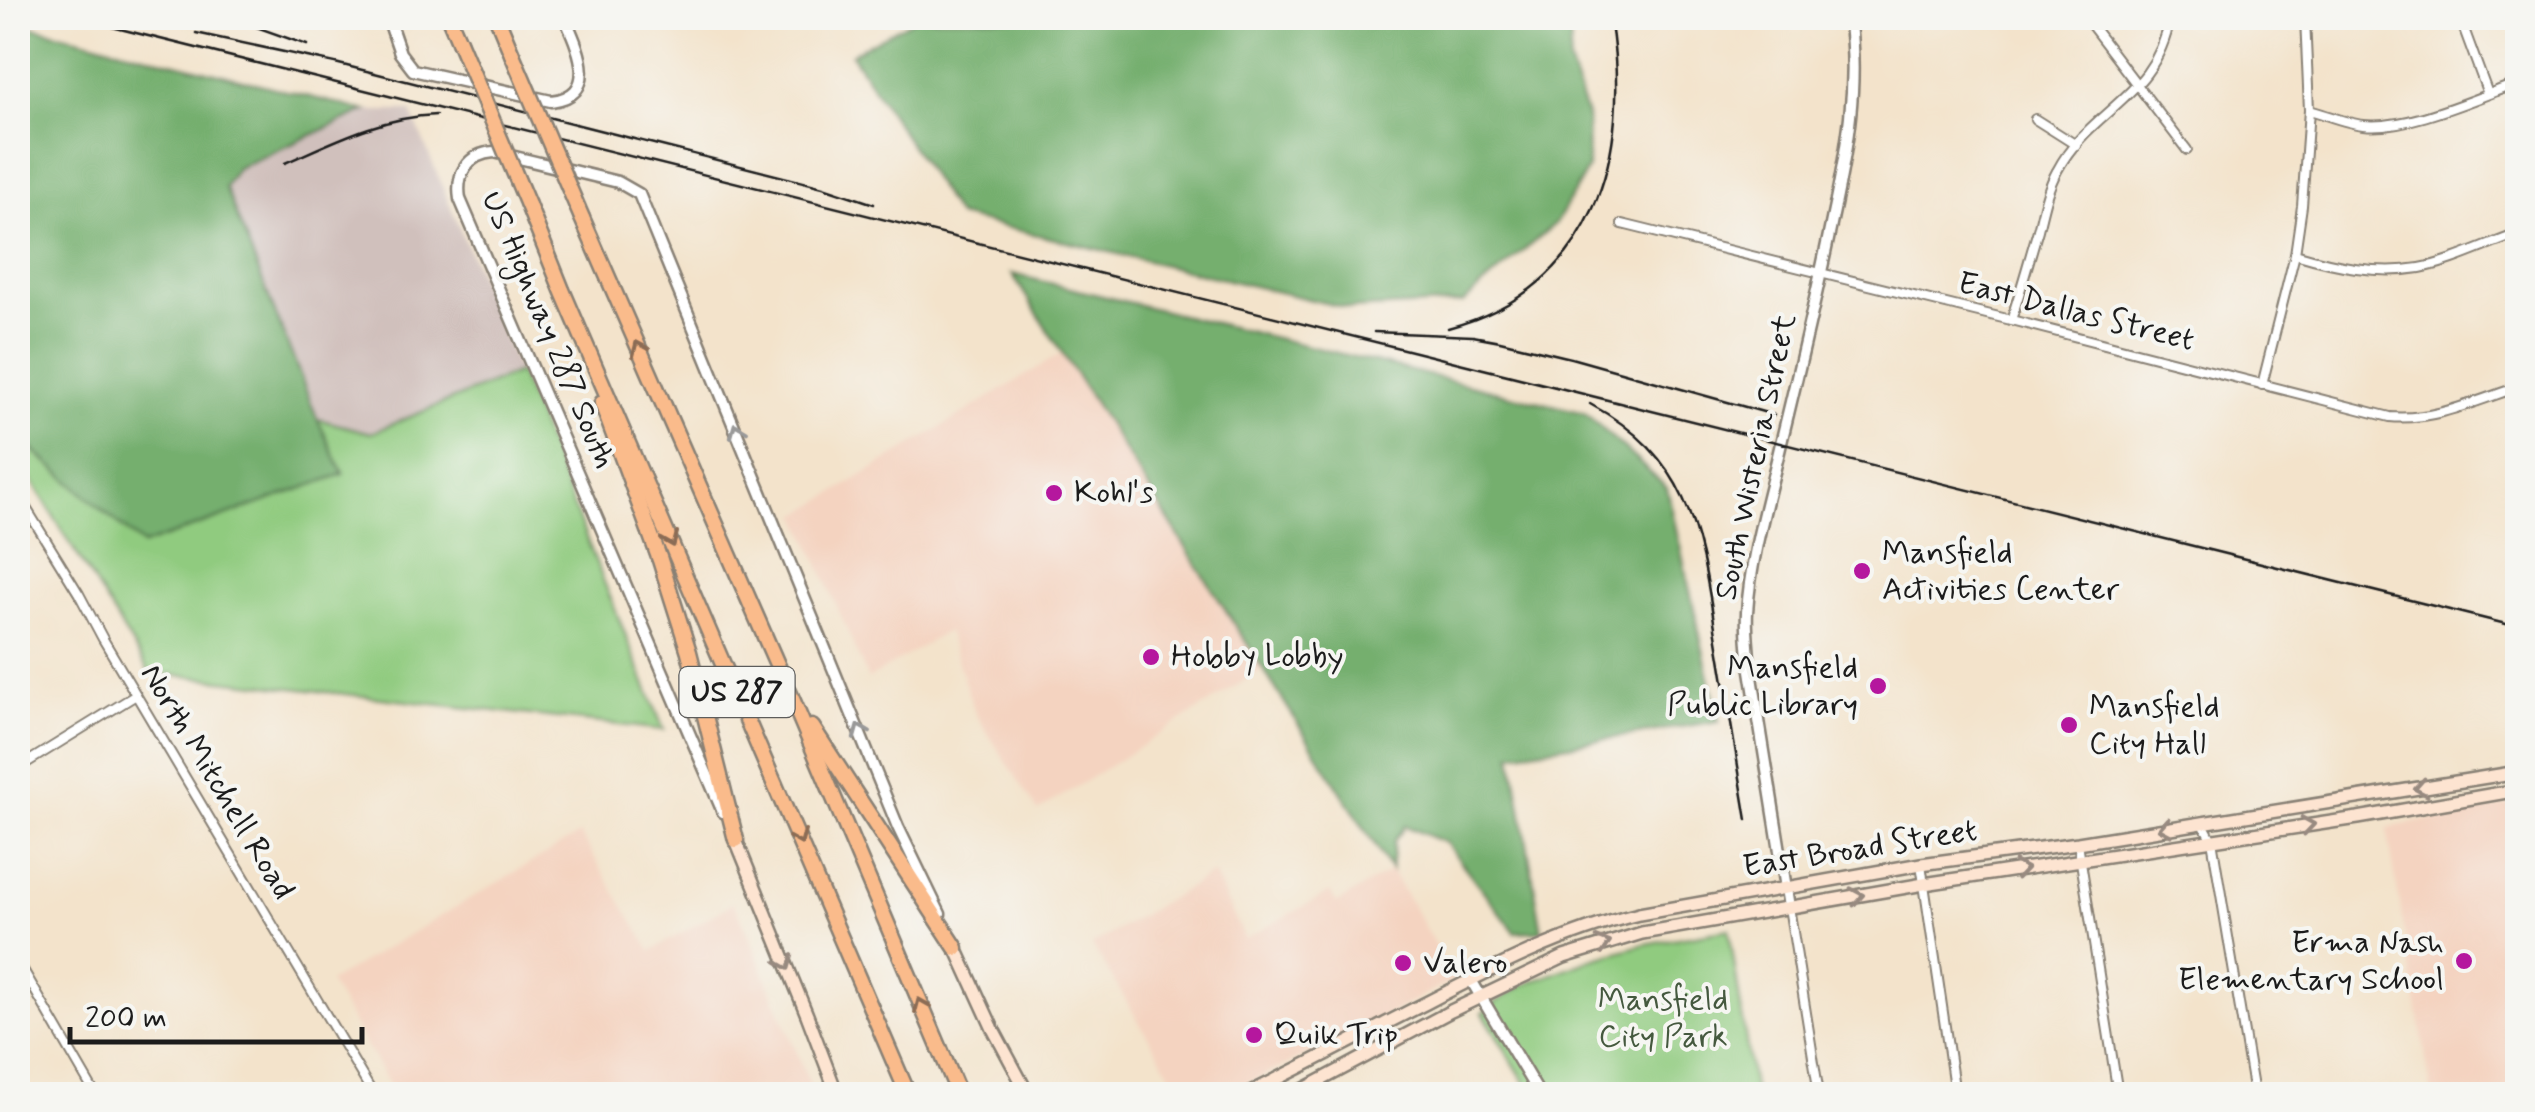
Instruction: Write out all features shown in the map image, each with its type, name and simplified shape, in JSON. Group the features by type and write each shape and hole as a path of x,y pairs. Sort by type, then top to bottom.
{"highway":[{"name":"US 287","path":"449,18 908,1094"},
{"name":"US 287","path":"497,18 959,1094"},
{"path":"562,290 570,328 660,560 689,652 736,840"},
{"path":"790,694 956,948"}],"main road":[{"name":"East Broad Street","path":"1247,1094 1560,938 1640,914 1921,864 2518,772"},
{"path":"2487,776 2490,795"},
{"name":"East Broad Street","path":"1295,1094 1480,996 1564,957 1642,933 2518,790"},
{"name":"US Highway 287 South","path":"736,840 837,1094"},
{"path":"1640,914 1642,933"},
{"path":"1560,938 1564,957"},
{"name":"US Highway 287 South","path":"956,948 1028,1094"},
{"path":"1382,1025 1392,1042"}],"street":[{"path":"388,18 400,53 413,70 551,102 576,93 581,82 579,51 565,18"},
{"name":"South Wisteria Street","path":"1789,908 1747,617 1760,526 1841,178 1853,86 1848,18"},
{"path":"2086,18 2187,150"},
{"path":"2011,320 2056,173 2082,135 2137,87 2166,39 2170,18"},
{"path":"2262,385 2302,206 2309,110 2304,18"},
{"path":"2460,18 2488,94"},
{"path":"2309,110 2363,125 2392,124 2518,84"},
{"path":"2034,118 2076,145"},
{"name":"US Highway 287 South","path":"736,840 460,199 458,183 462,172 480,154 494,152 618,182 632,188 644,201 898,827 956,948"},
{"name":"East Dallas Street","path":"1622,224 2390,417 2427,417 2518,387"},
{"path":"2294,254 2366,270 2418,268 2518,234"},
{"name":"North Mitchell Road","path":"18,495 373,1094"},
{"path":"18,768 136,694"},
{"path":"2208,821 2254,1094"},
{"path":"2078,842 2118,1094"},
{"path":"1921,864 1955,1094"},
{"path":"1789,908 1819,1094"},
{"path":"18,962 96,1094"},
{"path":"1470,980 1539,1094"}],"shaded area":[{"path":"366,111 411,111 519,372 371,433 317,419 225,187 236,168"},
{"path":"1062,353 1263,669 1038,811 975,713 947,631 868,679 798,515"},
{"name":"Erma Nash Elementary School","path":"2517,803 2517,1094 2432,1094 2387,828"},
{"path":"580,834 651,951 733,903 814,1094 395,1094 329,982"},
{"path":"1391,870 1455,979 1352,1034 1225,1094 1183,1094 1092,945 1213,873 1245,939 1330,892 1337,903"}],"green space":[{"path":"916,18 1572,18 1569,63 1587,116 1588,168 1557,222 1463,303 1350,309 957,216 851,54"},
{"path":"18,23 366,111 237,168 225,187 343,474 143,545 18,437"},
{"path":"1012,274 1585,413 1667,488 1719,721 1512,754 1542,931 1515,932 1446,843 1405,826 1394,841 1391,870"},
{"path":"519,372 664,730 149,672 18,458 18,437 143,545 343,473 317,419 371,433"},
{"name":"Mansfield City Park","path":"1729,929 1754,1094 1532,1094 1483,1013 1523,985 1592,959 1645,944"}],"railway":[{"path":"76,18 2518,627"},
{"path":"231,18 307,45"},
{"path":"1448,328 1498,309 1539,282 1570,248 1593,209 1608,165 1615,118 1616,68 1610,18"},
{"path":"196,33 335,63 823,187 874,204"},
{"path":"285,163 377,125 436,115"},
{"path":"1374,332 1473,336 1500,341 1774,415"},
{"path":"1590,404 1626,427 1653,452 1688,509 1706,576 1747,820"}],"place":[{"name":"Kohl's","path":"1054,493"},
{"name":"Mansfield Activities Center","path":"1862,571"},
{"name":"Hobby Lobby","path":"1151,657"},
{"name":"Mansfield Public Library","path":"1878,686"},
{"name":"Mansfield City Hall","path":"2069,725"},
{"name":"Erma Nash Elementary School","path":"2464,961"},
{"name":"Valero","path":"1403,963"},
{"name":"Quik Trip","path":"1254,1035"}]}
